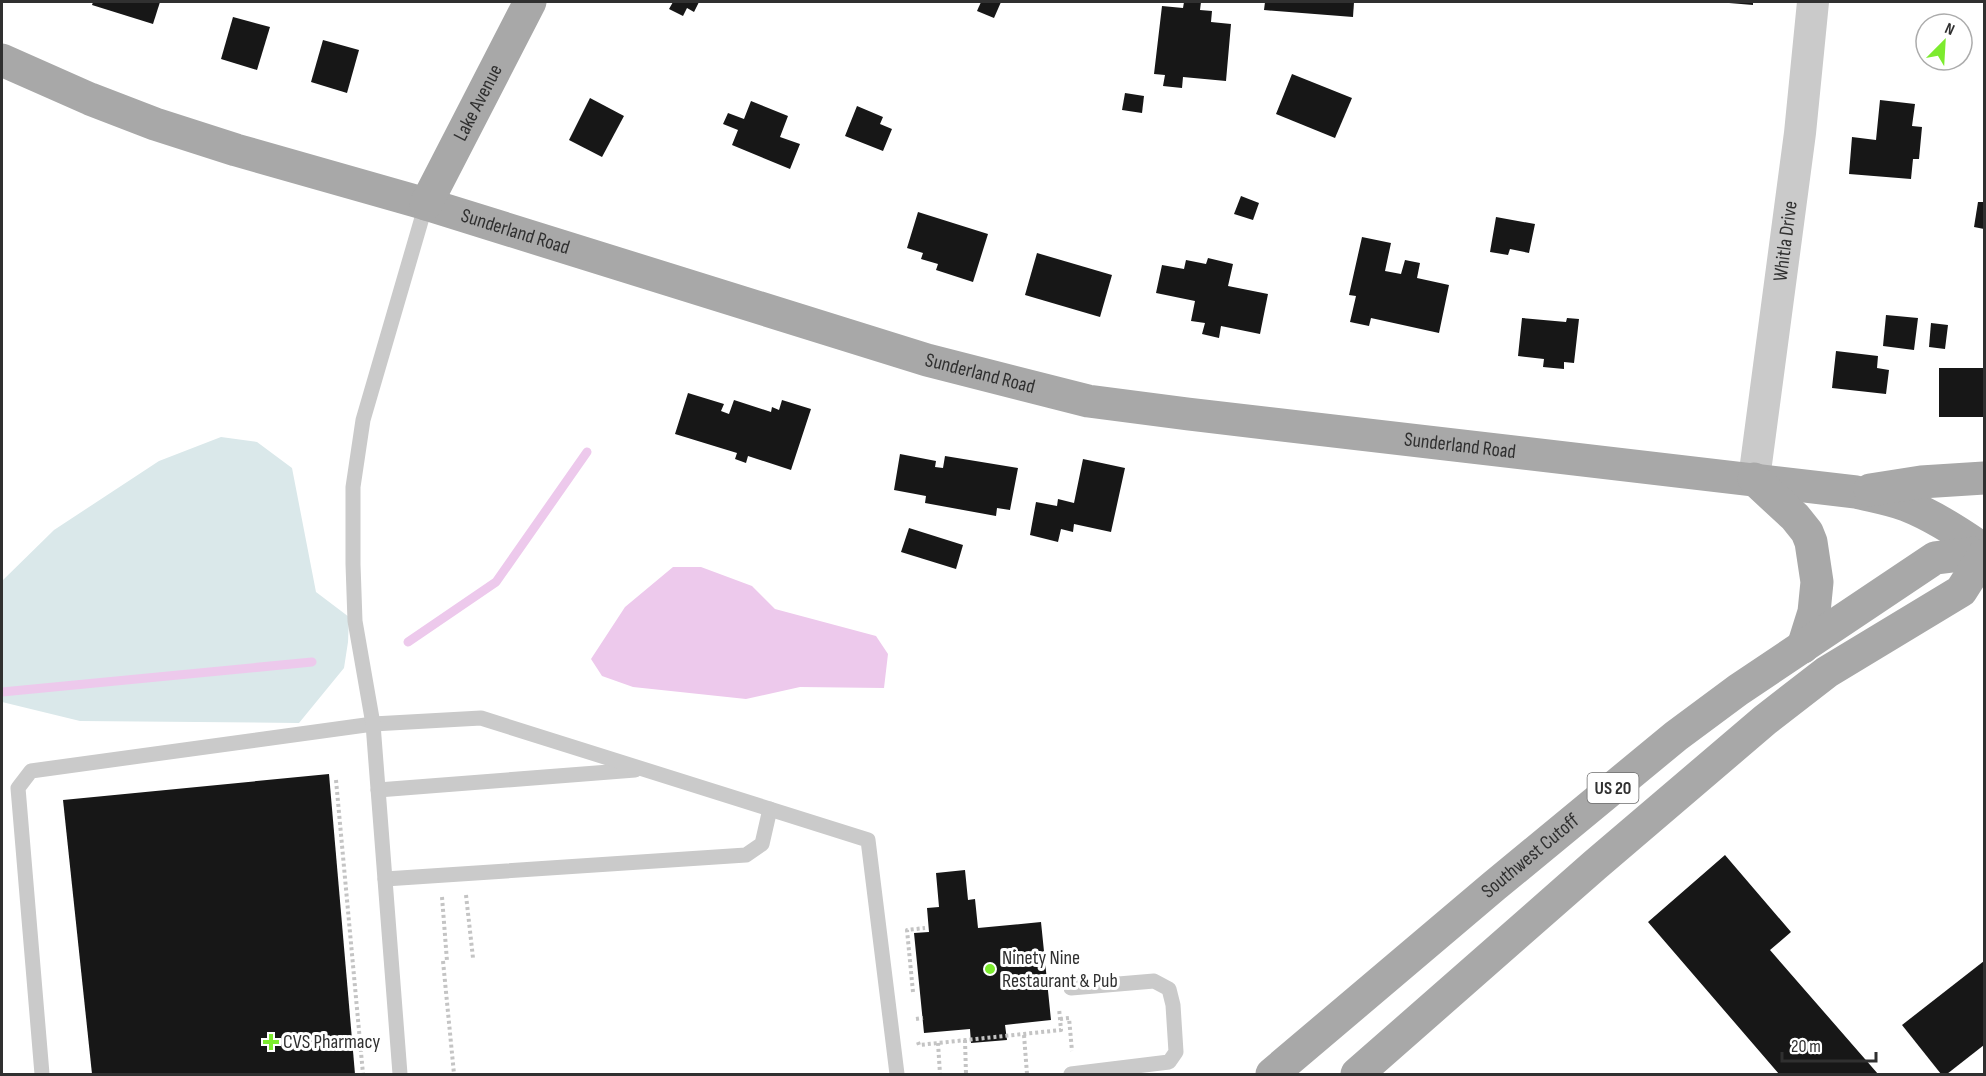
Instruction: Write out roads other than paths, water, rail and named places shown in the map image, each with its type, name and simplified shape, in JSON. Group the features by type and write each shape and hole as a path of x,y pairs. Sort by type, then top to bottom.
{"main road":[{"name":"Lake Avenue","path":"426,204 530,2"},
{"name":"Sunderland Road","path":"2,60 52,83 155,124 236,150 426,204 927,360 1088,401 1856,492 1905,504 1923,512 1958,532 1984,552"},
{"path":"1856,492 1921,482 1984,478"},
{"path":"1754,479 1795,517 1807,532 1811,542 1817,582 1814,612 1803,646"},
{"name":"Southwest Cutoff","path":"1272,1074 1676,736 1738,690 1935,558 1984,552"},
{"name":"US 20","path":"1357,1074 1595,865 1765,720 1827,672 1961,591 1984,552"}],"street":[{"name":"Whitla Drive","path":"1754,479 1798,144 1813,2"}],"lane":[{"path":"400,1074 373,724 355,621 353,487 363,420 426,204"},
{"path":"42,1074 18,788 31,771 373,724 481,718 868,840 897,1074"},
{"path":"378,790 644,769"},
{"path":"384,879 746,855 762,844 770,809"},
{"path":"1071,988 1154,981 1169,989 1173,1005 1176,1052 1169,1062 1073,1074"}],"waterway":[{"path":"408,642 496,582 587,452"},
{"path":"2,692 312,662"}],"place":[{"name":"Ninety Nine Restaurant & Pub","path":"990,969"},
{"name":"CVS Pharmacy","path":"271,1042"}]}
